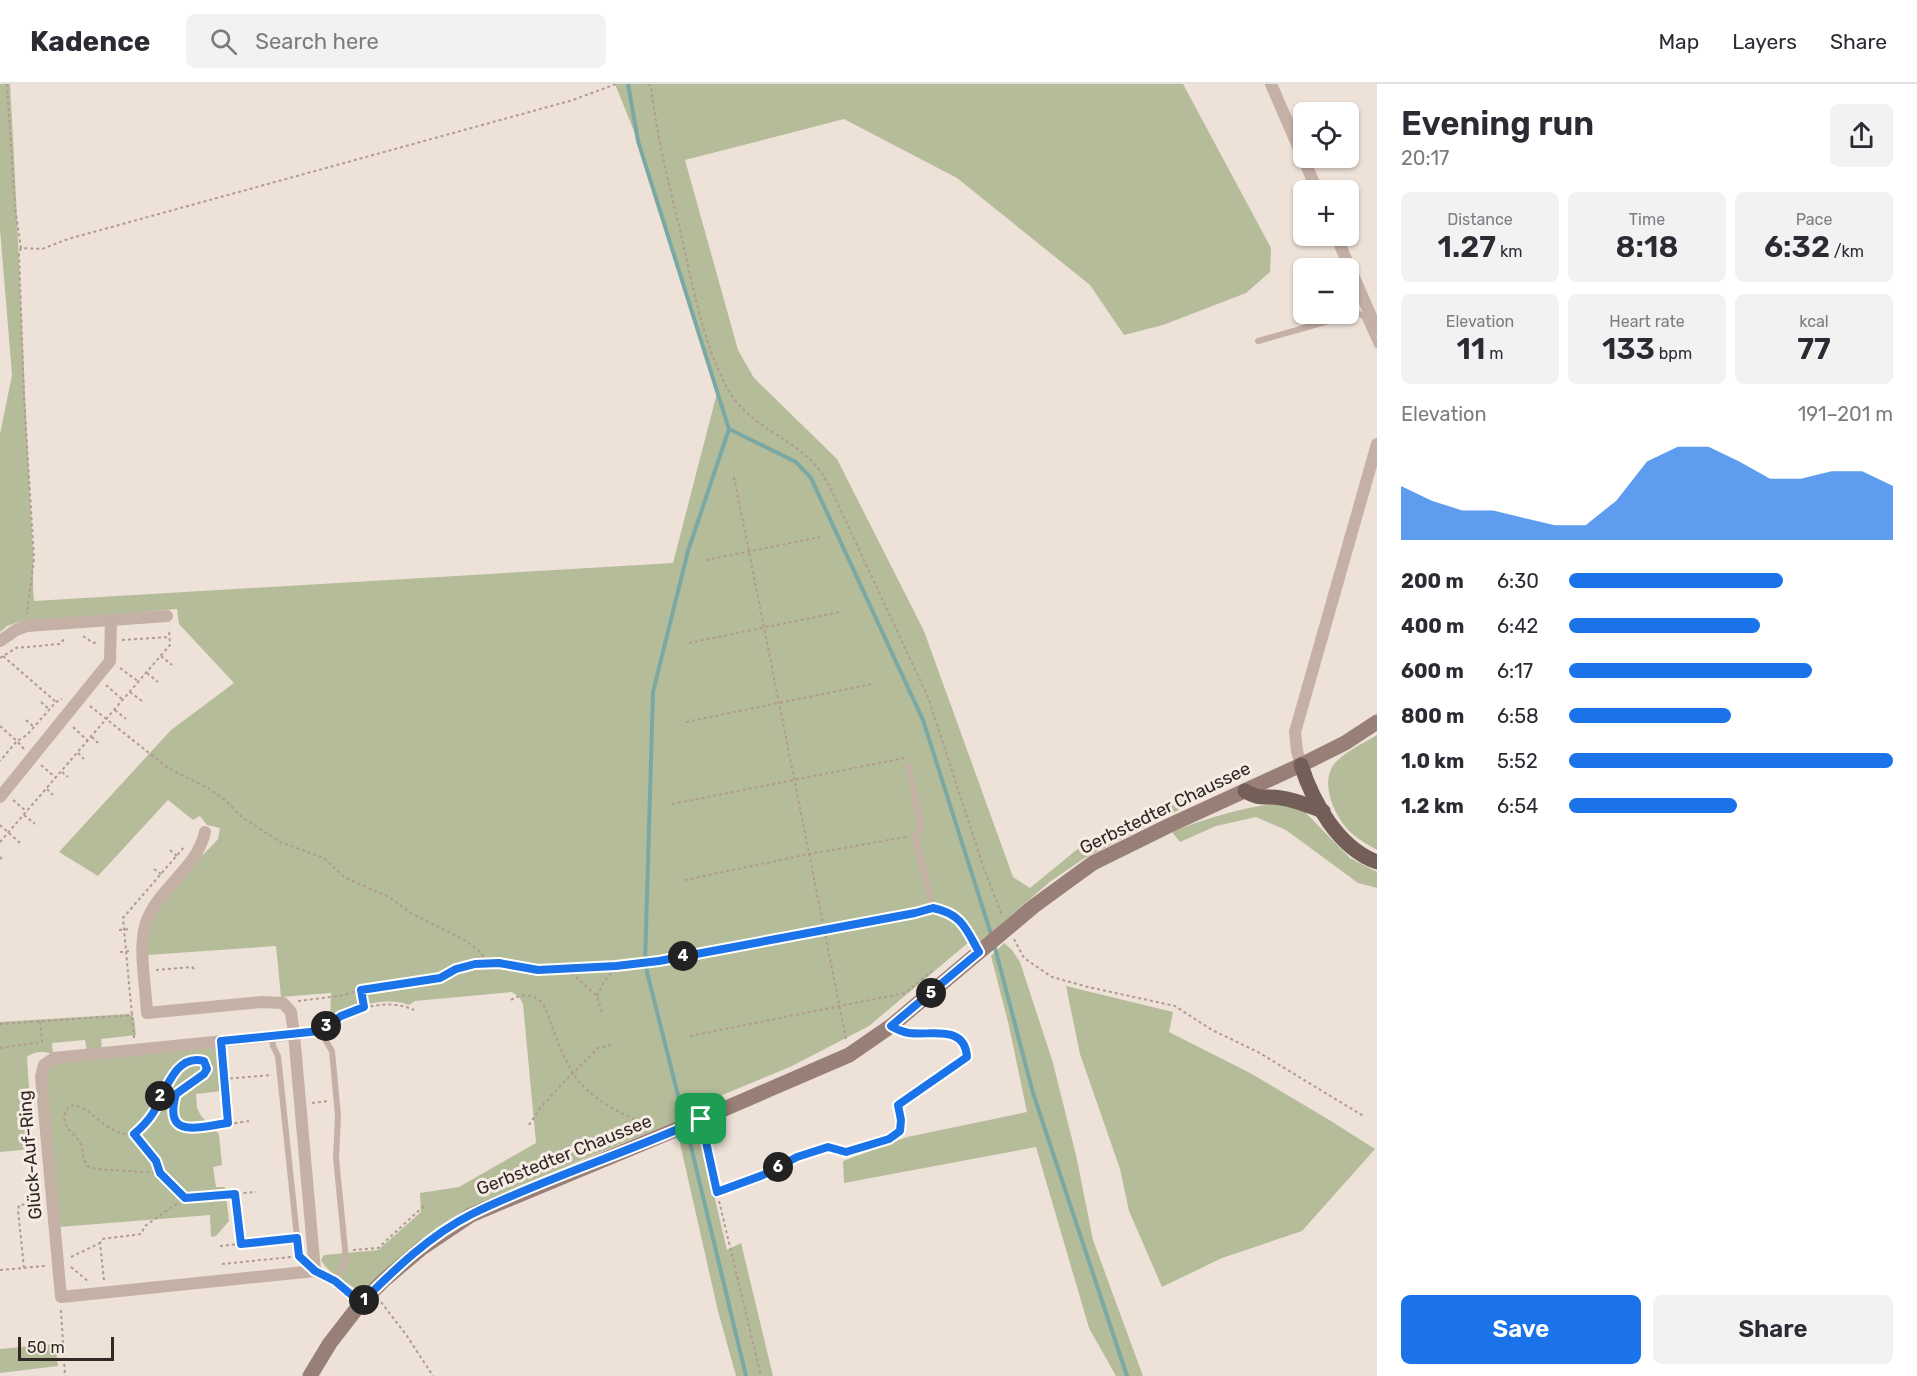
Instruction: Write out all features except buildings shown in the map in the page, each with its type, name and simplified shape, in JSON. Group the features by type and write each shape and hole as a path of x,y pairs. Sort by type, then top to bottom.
{"main road":[{"name":"Gerbstedter Chaussee","path":"309,1376 330,1343 373,1291 422,1248 471,1215 677,1130 849,1055 891,1026 1052,891 1093,863 1301,765 1345,743 1377,722"},
{"path":"1301,765 1323,812 1346,844 1377,862"},
{"path":"1245,790 1258,798 1298,801 1323,812"}],"street":[{"path":"1271,84 1313,180"},
{"path":"1340,246 1377,330"},
{"path":"1301,765 1295,732 1377,444"},
{"path":"0,641 16,630 27,626 167,616"},
{"path":"2,795 110,661 111,621"},
{"path":"205,832 201,847 154,906 146,922 142,941 147,1013 261,1002 283,1003 291,1012 315,1271"},
{"name":"Glück-Auf-Ring","path":"61,1297 41,1077 44,1065 54,1058 294,1035"},
{"path":"61,1297 315,1271 335,1281 361,1303"}],"lane":[{"path":"1258,341 1358,313 1364,316 1377,345"},
{"path":"909,767 921,827 915,836 933,908 947,910 994,940"},
{"path":"891,1026 907,1033 940,1033 957,1036 966,1047 967,1057 898,1105"},
{"path":"294,1035 320,1031 332,1051 338,1116 336,1158 345,1251 344,1265 335,1281"},
{"path":"272,1036 273,1046 278,1056 299,1256 315,1271"},
{"path":"697,1121 717,1192 746,1182 797,1157 828,1147"}],"path":[{"path":"7,84 15,208 21,248 24,397 34,558 27,606 27,626"},
{"path":"21,248 42,249 68,239 573,100 616,84"},
{"path":"648,84 651,86 657,134 696,298 711,350 729,391 744,412 802,453 821,471 834,496 928,697 983,866 994,940 1052,977 1175,1006 1212,1030 1258,1052 1365,1117"},
{"path":"734,477 849,1055"},
{"path":"706,560 820,537"},
{"path":"689,643 840,612"},
{"path":"0,842 170,645 167,616"},
{"path":"56,702 1,657 16,648 60,644 67,636 74,635"},
{"path":"81,635 93,643 170,637"},
{"path":"160,656 172,665"},
{"path":"110,661 139,682"},
{"path":"147,673 158,682"},
{"path":"97,678 123,700"},
{"path":"686,722 872,684"},
{"path":"130,692 142,700"},
{"path":"81,698 168,768 208,788 225,800 242,817 280,842 324,858 344,877 388,897 411,913 464,939 489,964"},
{"path":"115,710 126,719"},
{"path":"64,719 88,741"},
{"path":"26,720 34,728"},
{"path":"0,726 17,741 0,761"},
{"path":"92,737 98,743"},
{"path":"78,753 84,759"},
{"path":"672,804 907,758 909,767"},
{"path":"62,772 69,777"},
{"path":"46,789 53,795"},
{"path":"2,795 35,824"},
{"path":"0,825 20,843"},
{"path":"685,880 809,854 915,836"},
{"path":"170,850 177,856"},
{"path":"0,857 4,861"},
{"path":"154,869 161,874"},
{"path":"139,887 145,891"},
{"path":"283,1003 339,996 361,990 440,978 456,969 475,964 499,963 538,970 616,966 655,961 933,908"},
{"path":"597,996 616,966"},
{"path":"144,970 192,967 195,970"},
{"path":"567,969 597,996 602,1012"},
{"path":"690,1035 905,993 932,971"},
{"path":"361,990 364,1007"},
{"path":"511,1000 520,995 526,995 534,997 543,1004 573,1074 599,1099 641,1123"},
{"path":"320,1031 341,1016 364,1007 402,1005 414,1010"},
{"path":"0,1024 147,1013"},
{"path":"0,1048 42,1042 40,1021"},
{"path":"221,1041 228,1123"},
{"path":"530,1125 542,1107 598,1048 612,1045"},
{"path":"134,1134 153,1113 163,1091 180,1067 197,1059 204,1061 207,1069 204,1074 176,1094 171,1116 174,1122 186,1128 249,1121"},
{"path":"224,1079 280,1074"},
{"path":"301,1104 337,1100"},
{"path":"828,1147 846,1152 889,1139 900,1131 901,1120 898,1105"},
{"path":"160,1173 96,1169 87,1166 83,1159 80,1142 67,1129 65,1120 69,1106 80,1106 110,1129 134,1134 156,1161 160,1173 185,1198"},
{"path":"58,1264 100,1243 102,1239 141,1234 145,1226 185,1198 256,1192"},
{"path":"717,1192 760,1376"},
{"path":"235,1194 241,1244"},
{"path":"24,1268 19,1205 52,1202"},
{"path":"345,1251 378,1248 426,1204"},
{"path":"220,1246 297,1238"},
{"path":"100,1243 102,1293"},
{"path":"222,1264 299,1256"},
{"path":"0,1270 67,1264 102,1293"},
{"path":"373,1291 433,1376"},
{"path":"61,1297 64,1376"}],"green space":[{"path":"0,84 10,84 34,601 673,563 718,389 638,141 615,84 1183,84 1271,248 1270,272 1246,293 1163,325 1124,335 1090,285 957,178 844,119 685,160 738,350 754,378 837,459 924,631 1013,877 1030,888 1080,847 1132,819 1218,778 1225,786 1083,859 1051,881 980,942 975,937 869,1026 792,1066 691,1108 676,1118 677,1121 473,1208 367,1290 359,1291 328,1269 321,1260 324,1255 378,1250 421,1212 420,1193 459,1187 536,1143 523,1004 520,998 512,992 415,1001 409,1005 400,1002 379,1002 357,1007 330,1021 331,993 281,997 276,946 147,955 150,927 157,909 172,888 218,839 220,828 207,825 200,816 193,820 168,800 98,876 59,852 171,730 234,683 179,624 177,609 19,622 7,626 0,632 0,434 12,375 0,229"},
{"path":"1377,735 1377,850 1355,836 1344,825 1332,803 1328,779 1330,771 1338,760"},
{"path":"1281,803 1304,811 1350,858 1377,872 1377,888 1358,883 1286,830 1256,817 1216,826 1180,842 1172,832 1226,814"},
{"path":"1004,943 1020,962 1053,1063 1076,1155 1093,1240 1143,1376 1116,1376 1089,1328 1036,1147 844,1183 843,1161 907,1137 1027,1112 991,956"},
{"path":"1066,986 1173,1012 1169,1032 1250,1073 1375,1149 1302,1231 1222,1258 1162,1287 1129,1211 1120,1169 1080,1054"},
{"path":"129,1014 134,1018 136,1035 101,1039 102,1049 87,1051 85,1040 52,1043 53,1054 39,1052 27,1057 33,1149 0,1152 0,1022"},
{"path":"218,1046 222,1091 196,1094 197,1108 201,1116 219,1134 222,1165 213,1167 216,1187 225,1187 229,1221 216,1236 211,1237 210,1215 59,1227 46,1074 52,1066 63,1060"},
{"path":"699,1132 727,1250 741,1243 773,1376 736,1376 718,1311 679,1139"},
{"path":"55,1345 58,1366 0,1373 0,1349"}],"waterway":[{"path":"628,84 638,141 729,429 796,462 811,478 923,720 992,937"},
{"path":"685,1123 645,964 653,692 688,551 729,429"},
{"path":"994,944 1033,1093 1127,1376"},
{"path":"687,1130 746,1376"}],"route":[{"path":"933,908 947,910 961,920 979,952 891,1026 907,1033 940,1033 957,1036 966,1047 967,1057 898,1105 901,1120 900,1131 889,1139 871,1146 846,1152 828,1147 797,1157 738,1186 717,1192 701,1119 471,1215 422,1248 361,1303 335,1281 315,1271 299,1256 297,1238 241,1244 235,1194 185,1198 160,1173 156,1161 134,1134 153,1113 163,1091 180,1067 197,1059 204,1061 207,1069 204,1074 176,1094 171,1116 174,1122 186,1128 228,1123 221,1041 320,1031 341,1016 364,1007 361,990 440,978 456,969 475,964 499,963 538,970 659,961 933,908"}]}
